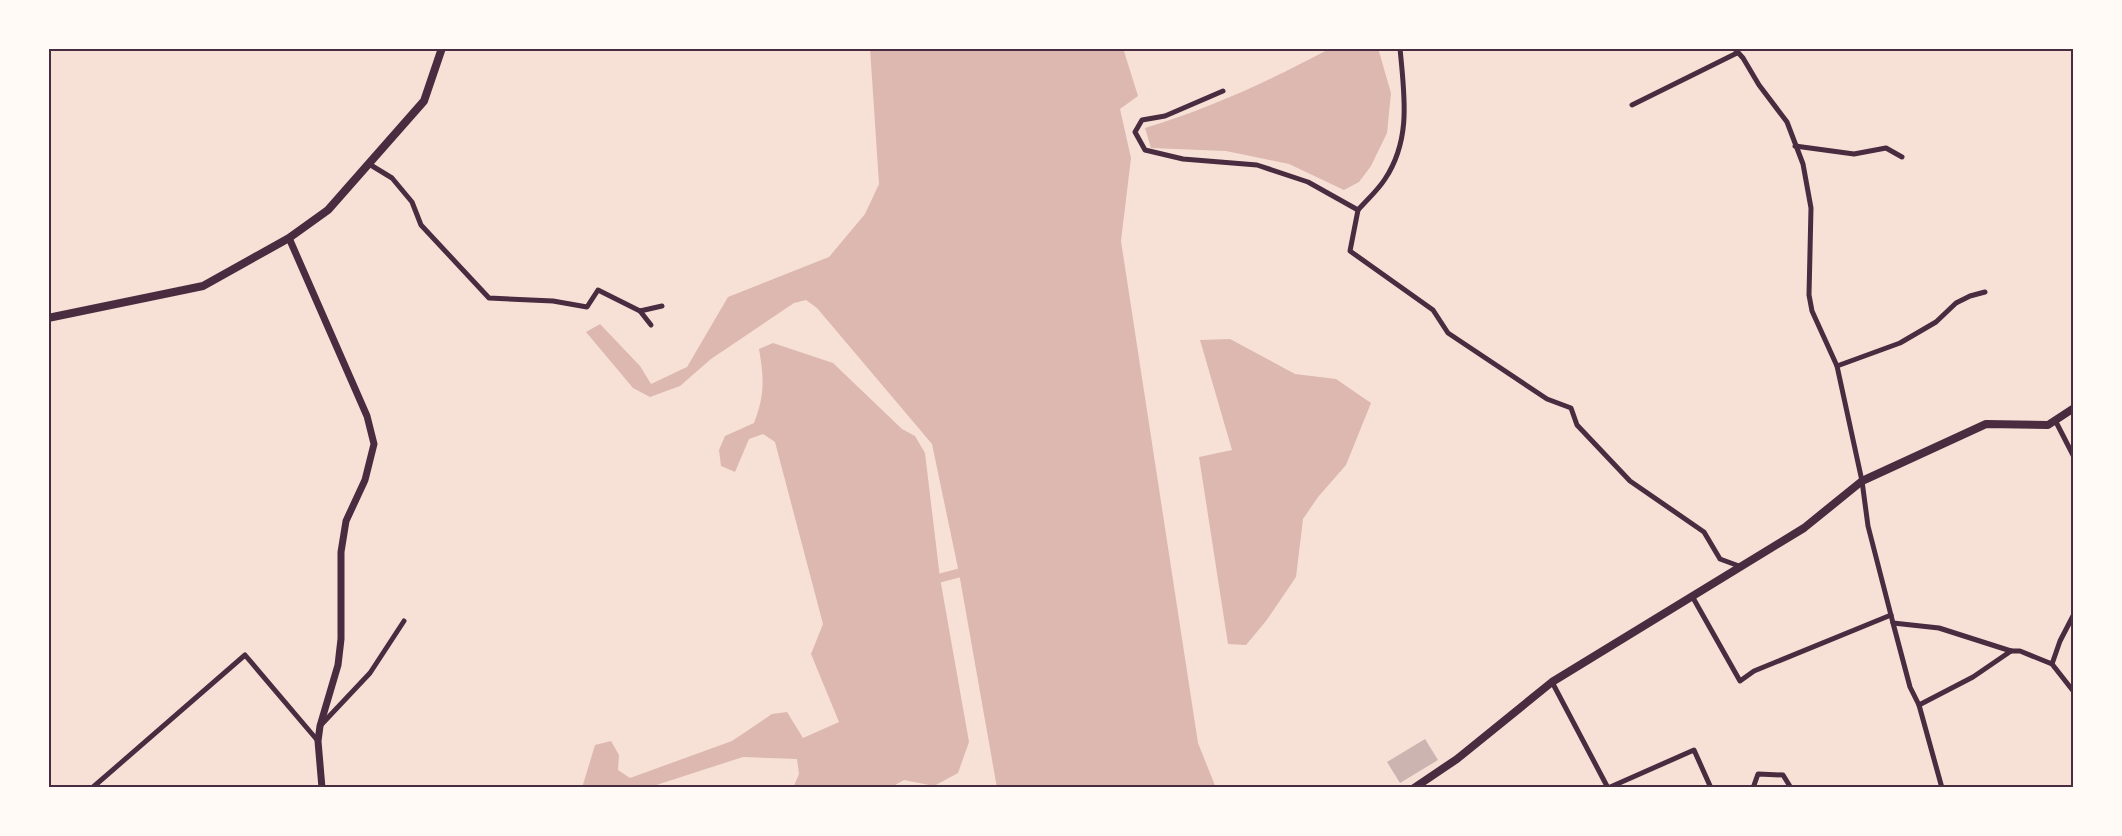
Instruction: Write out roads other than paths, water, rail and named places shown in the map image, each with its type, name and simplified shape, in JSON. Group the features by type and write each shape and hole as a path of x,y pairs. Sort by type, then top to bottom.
{"main road":[{"path":"48,318 203,286 289,238 328,210 424,101 442,48"},
{"path":"1414,788 1457,759 1552,682 1804,528 1862,481 1986,424 2048,424 2074,408"}],"street":[{"path":"1400,48 1406,119 1401,143 1386,178 1358,210 1350,251 1433,310 1448,333 1547,399 1571,408 1577,425 1630,481 1704,532 1720,559 1739,566"},
{"path":"1632,105 1735,51 1743,58 1759,85 1787,122 1803,164 1811,208 1809,295 1812,311 1837,366 1862,481 1868,526 1910,687 1919,705 1942,788"},
{"path":"1223,91 1165,116 1142,120 1135,132 1145,150 1183,159 1257,165 1308,182 1358,210"},
{"path":"1795,146 1854,154 1886,148 1902,157"},
{"path":"369,164 392,178 412,202 421,225 489,298 553,301 587,307 598,290 640,311 651,325"},
{"path":"289,238 367,417 374,444 365,480 346,521 342,538 340,552 341,639 338,665 320,726 318,741 322,788"},
{"path":"1837,366 1900,343 1936,322 1956,303 1985,292"},
{"path":"640,311 662,306"},
{"path":"2055,420 2074,457"},
{"path":"1692,596 1740,681 1754,672 1891,615"},
{"path":"2052,664 2060,641 2074,614"},
{"path":"320,726 370,673 404,621"},
{"path":"1893,623 1938,628 2012,651 2020,651 2052,664 2074,692"},
{"path":"1919,705 1973,677 2012,651"},
{"path":"92,788 245,655 318,741"},
{"path":"1552,682 1608,788 1694,750 1711,788"},
{"path":"1753,788 1758,774 1784,776 1791,788"}],"waterway":[{"path":"940,578 959,573"}]}
